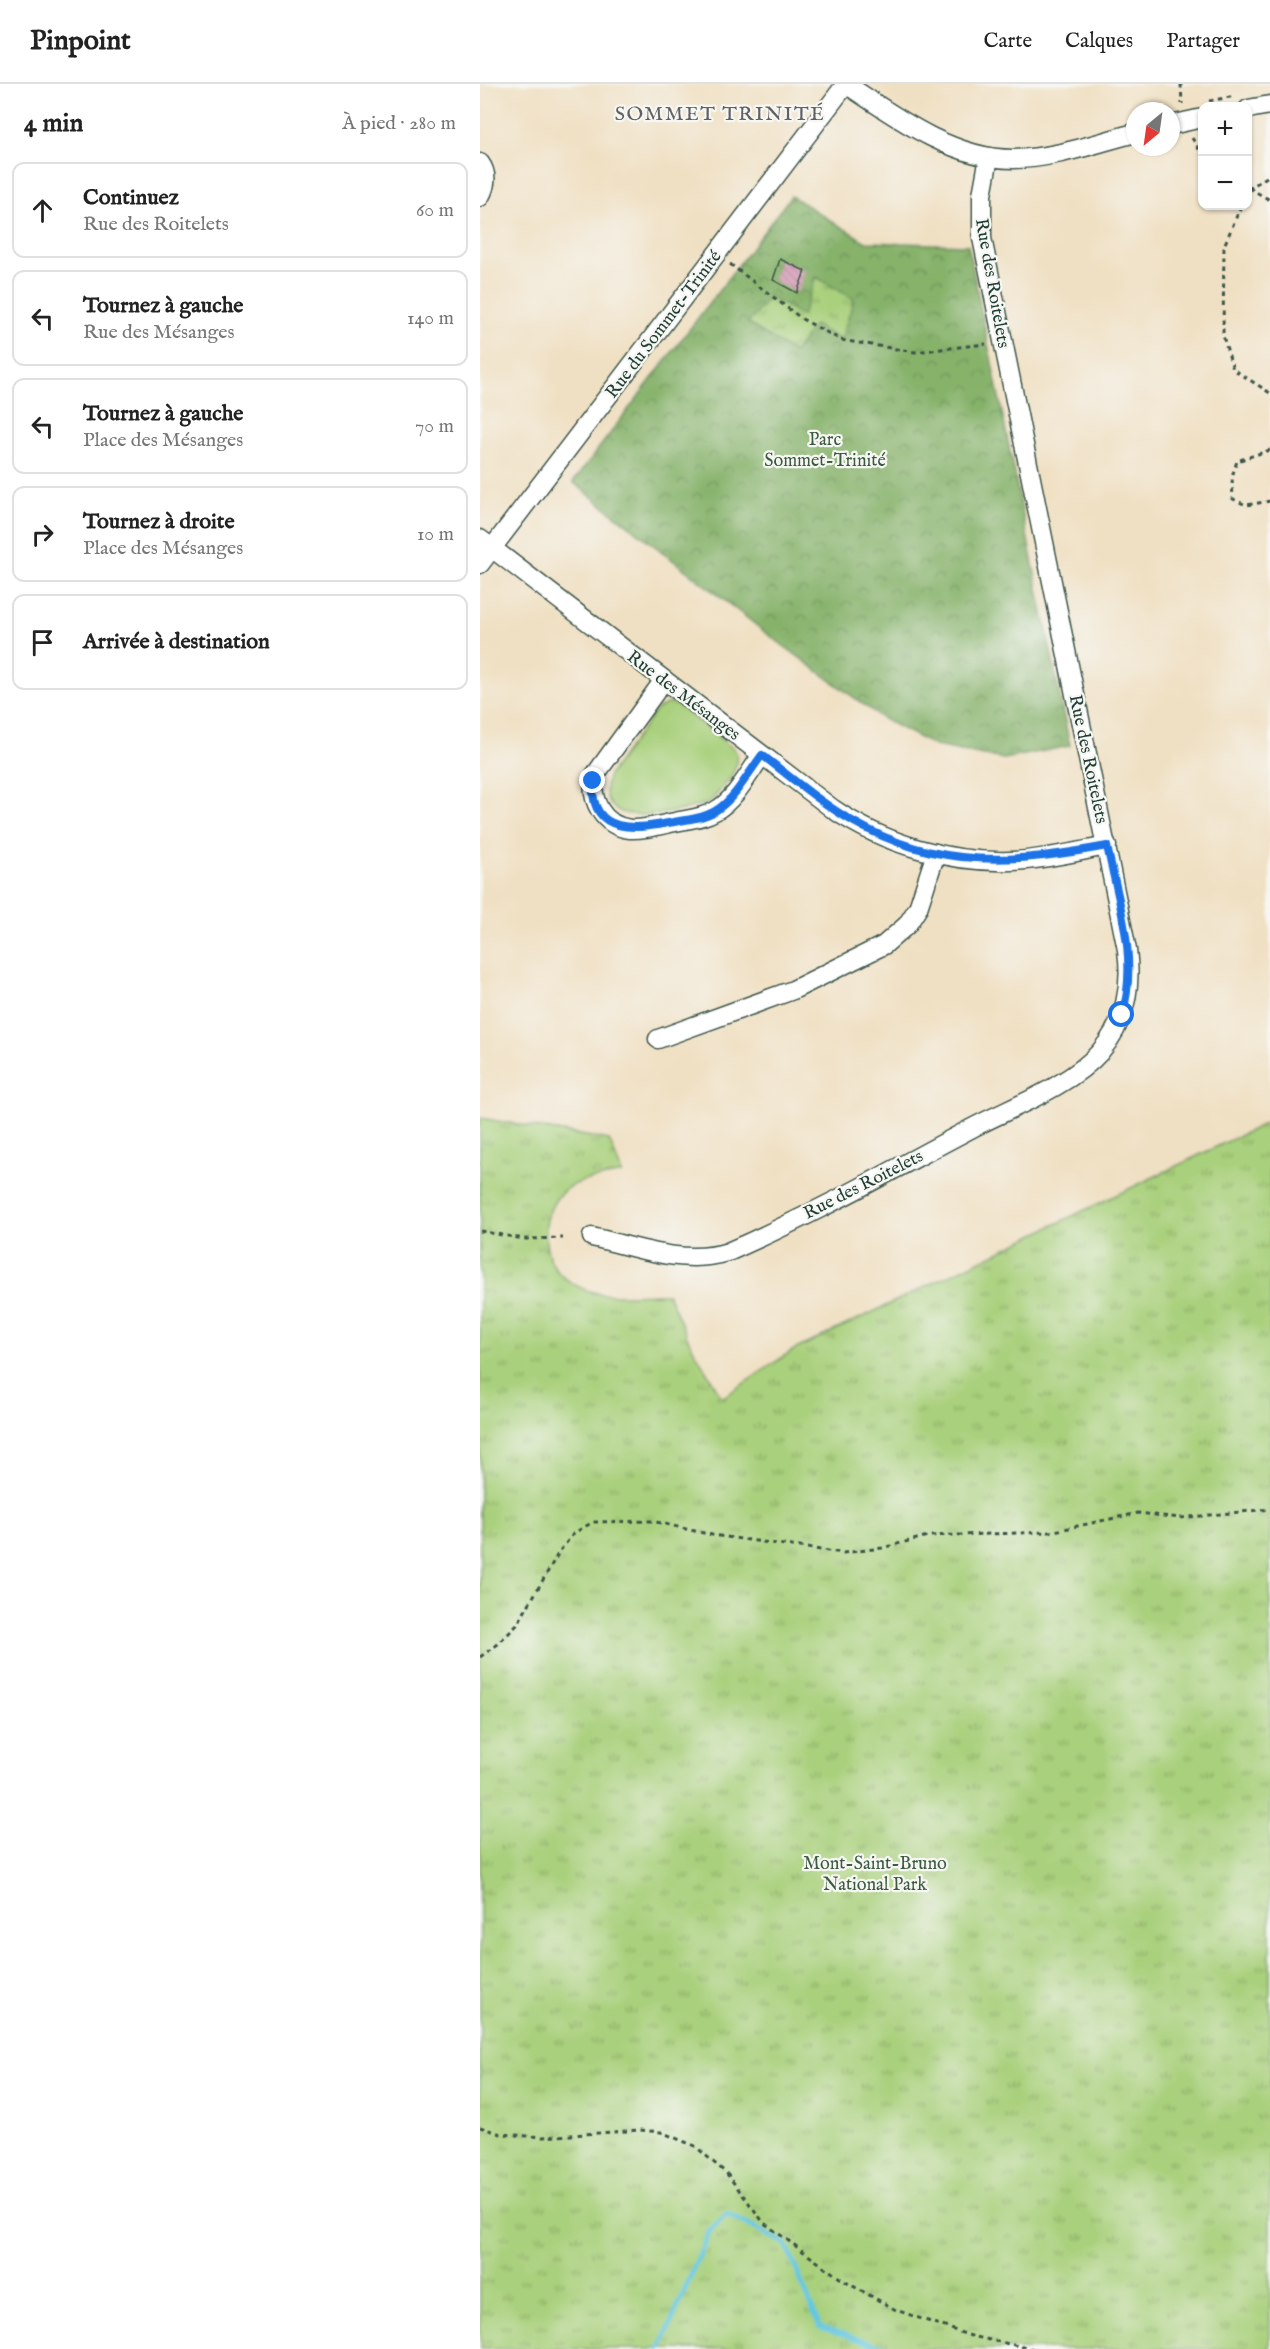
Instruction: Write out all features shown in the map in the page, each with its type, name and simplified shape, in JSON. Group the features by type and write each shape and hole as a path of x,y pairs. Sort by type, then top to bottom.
{"street":[{"path":"846,84 917,128 945,142 989,157 1013,159 1046,155 1126,136"},
{"name":"Rue du Sommet-Trinité","path":"480,564 486,544 717,253 846,84"},
{"path":"1252,103 1270,105"},
{"path":"1180,116 1198,112"},
{"name":"Rue des Roitelets","path":"592,1237 677,1257 713,1256 728,1252 861,1186 1083,1068 1100,1053 1113,1035 1122,1015 1129,983 1127,950 1003,343 981,224 982,195 989,157"},
{"path":"480,163 485,172 486,181 480,197"},
{"name":"Rue des Mésanges","path":"486,544 762,755 854,822 875,833 936,853 986,860 1013,861 1107,846"},
{"path":"663,680 595,775 593,788 595,801 611,821 622,827 635,829 712,813 729,799 762,755"},
{"path":"658,1039 793,990 884,945 907,925 918,908 936,853"}],"path":[{"path":"1180,113 1188,106"},
{"path":"1252,186 1270,175"},
{"path":"1252,190 1270,200"},
{"path":"1239,210 1224,246 1223,336 1233,369 1270,393"},
{"path":"717,253 770,297 841,340 915,351 1003,343"},
{"path":"1270,450 1237,461 1232,477 1233,499 1246,505 1270,501"},
{"path":"480,1231 524,1239 563,1238"},
{"path":"480,1657 518,1625 559,1552 574,1533 594,1522 652,1521 712,1535 843,1553 882,1548 928,1536 1050,1532 1137,1513 1180,1518 1270,1509"},
{"path":"480,2127 501,2134 543,2137 640,2130 661,2132 695,2146 727,2174 764,2223 844,2281 896,2310 971,2336 1033,2349"}],"green space":[{"name":"Parc Sommet-Trinité","path":"791,196 866,242 968,245 1070,746 1004,759 935,746 882,718 766,633 573,482"},
{"path":"816,277 854,299 841,340 814,325 794,353 748,323 770,297 802,316"},
{"path":"668,703 677,705 734,749 737,755 735,769 726,784 710,802 661,813 642,815 625,813 612,806 606,794 609,775 656,710"},
{"name":"Mont-Saint-Bruno National Park","path":"480,1118 609,1140 622,1173 573,1185 555,1201 546,1225 548,1251 552,1263 568,1280 595,1293 668,1294 691,1345 722,1398 792,1351 1270,1121 1270,2349 480,2349"}],"building":[{"path":"780,259 805,271 797,293 773,280"}],"waterway":[{"path":"660,2349 710,2230 727,2214 786,2244 820,2327 890,2349"}],"district":[{"name":"SOMMET TRINITÉ","path":"720,113"}],"route":[{"path":"593,781 595,801 605,817 622,827 643,828 696,818 719,809 762,755 854,822 875,833 936,853 1013,861 1107,846 1130,972 1128,994 1122,1015"}]}
